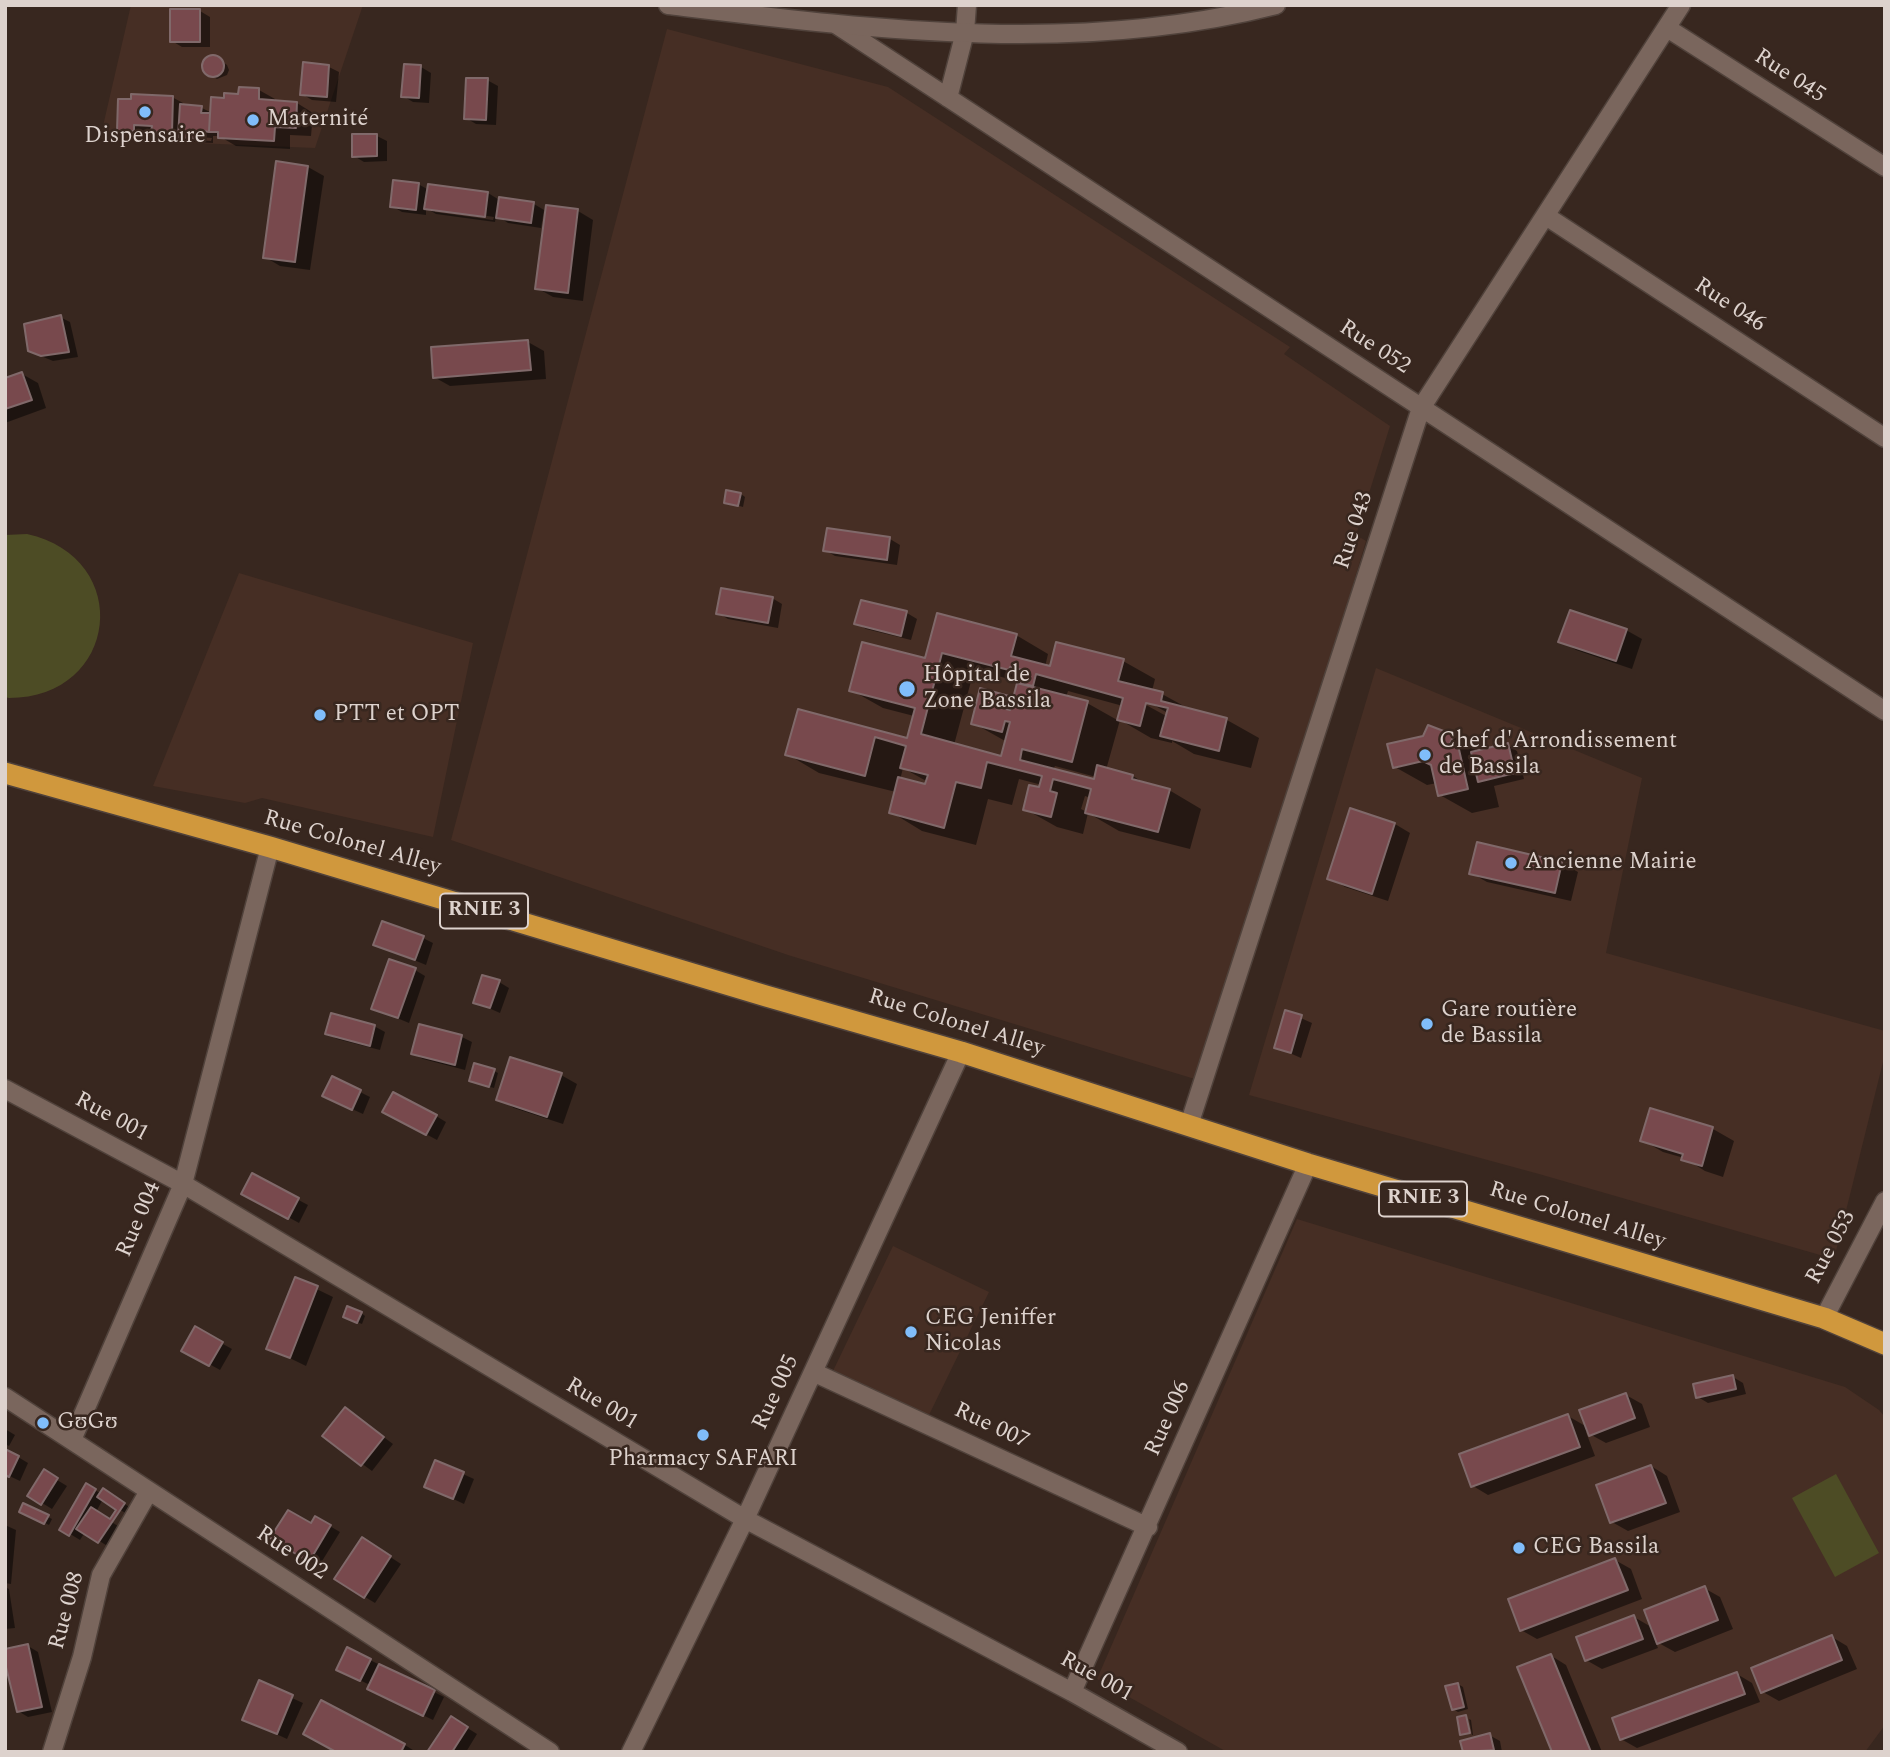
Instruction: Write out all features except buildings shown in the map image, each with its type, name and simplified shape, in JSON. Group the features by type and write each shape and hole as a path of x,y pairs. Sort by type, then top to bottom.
{"highway":[{"name":"Rue Colonel Alley","path":"5,773 270,847 961,1052 1308,1164 1824,1318 1885,1344"}],"street":[{"path":"668,5 837,25 1010,34 1084,33 1276,5"},
{"path":"948,98 965,32 967,5"},
{"name":"Rue 043","path":"1189,1125 1421,408 1681,5"},
{"name":"Rue 052","path":"837,25 1885,711"},
{"name":"Rue 045","path":"1667,29 1885,167"},
{"name":"Rue 046","path":"1546,216 1885,438"},
{"name":"Rue 004","path":"72,1440 183,1184 270,847"},
{"name":"Rue 005","path":"631,1752 745,1519 961,1052"},
{"name":"Rue 001","path":"5,1089 183,1184 745,1519 1072,1692 1178,1752"},
{"name":"Rue 006","path":"1072,1692 1308,1164"},
{"name":"Rue 053","path":"1824,1318 1885,1201"},
{"name":"Rue 007","path":"813,1372 1148,1527"},
{"name":"Rue 002","path":"5,1397 550,1752"},
{"name":"Rue 008","path":"52,1752 82,1657 101,1575 149,1490"}],"shaded area":[{"path":"131,5 363,5 315,148 100,139"},
{"name":"Hôpital de Zone Bassila","path":"667,29 888,87 1290,347 1284,354 1390,426 1356,535 1366,541 1278,837 1198,1080 788,955 451,840"},
{"path":"27,534 62,548 85,570 98,596 100,625 92,652 73,676 46,692 9,698 5,697 5,535"},
{"name":"PTT et OPT","path":"239,573 473,643 433,837 262,798 245,803 153,786"},
{"path":"1376,668 1642,778 1606,953 1885,1031 1885,1054 1834,1259 1539,1174 1249,1095"},
{"name":"CEG Bassila","path":"1297,1219 1845,1387 1879,1410 1885,1417 1885,1725 1865,1752 1227,1752 1097,1679"},
{"name":"CEG Jeniffer Nicolas","path":"893,1246 989,1292 928,1417 833,1371"},
{"path":"1836,1474 1879,1553 1835,1577 1792,1498"}],"place":[{"name":"Dispensaire","path":"145,112"},
{"name":"Maternité","path":"253,120"},
{"name":"Hôpital de Zone Bassila","path":"907,689"},
{"name":"PTT et OPT","path":"320,715"},
{"name":"Chef d'Arrondissement de Bassila","path":"1425,755"},
{"name":"Ancienne Mairie","path":"1511,863"},
{"name":"Gare routière de Bassila","path":"1427,1024"},
{"name":"CEG Jeniffer Nicolas","path":"911,1332"},
{"name":"GʊGʊ","path":"43,1423"},
{"name":"Pharmacy SAFARI","path":"703,1435"},
{"name":"CEG Bassila","path":"1519,1548"}]}
